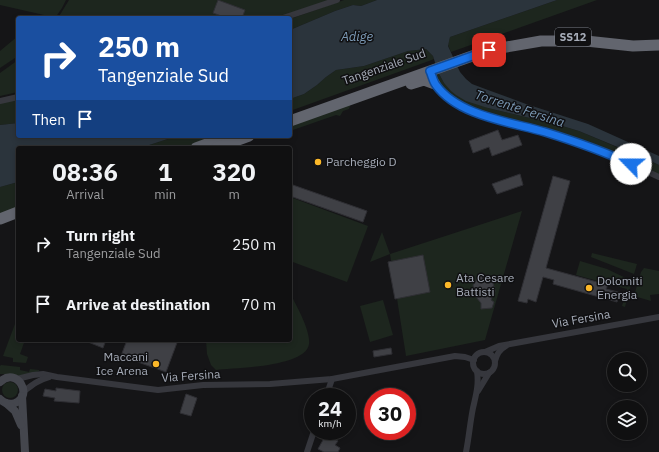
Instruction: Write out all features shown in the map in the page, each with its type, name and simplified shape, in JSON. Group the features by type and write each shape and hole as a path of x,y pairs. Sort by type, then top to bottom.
{"highway":[{"name":"SS12","path":"488,48 517,40 541,36 586,37 636,42 659,41"},
{"name":"SS12","path":"488,48 541,42 586,42 633,46 659,45"},
{"name":"Tangenziale Sud","path":"292,120 352,99 457,58 465,52 488,48"},
{"name":"Tangenziale Sud","path":"292,113 431,68"},
{"path":"352,99 363,101 424,80 435,84"},
{"path":"202,146 224,138"},
{"path":"222,146 244,138"},
{"path":"0,219 16,213"},
{"path":"0,226 16,220"}],"street":[{"path":"289,16 337,0"},
{"name":"Tangenziale Sud","path":"431,68 435,84 444,94 456,103 473,112 545,132 590,147 659,177"},
{"path":"0,101 16,97"},
{"name":"Via Fersina","path":"17,379 43,374 53,377 158,390 203,385 270,384 332,379 455,356 474,360 478,354 499,346 659,317"},
{"path":"477,392 494,368 497,354 500,349 507,345"},
{"path":"485,352 492,355 495,361"},
{"path":"466,452 473,407 477,392 478,380 474,360"},
{"path":"477,371 483,374 489,373"},
{"path":"2,379 9,377 17,379 22,385 25,452"},
{"name":"Via Fersina","path":"23,394 34,383 42,379 53,377"},
{"path":"329,388 332,379"},
{"path":"3,401 14,404 23,394"},
{"path":"3,401 15,411 24,431"},
{"path":"307,452 311,440"}],"shaded area":[{"path":"0,0 66,0 56,16 43,16 44,15 0,5"},
{"path":"69,0 334,0 286,16 59,16"},
{"path":"344,0 377,0 361,6 353,5 335,11 292,29 292,18"},
{"path":"557,0 597,0 451,52 448,45 450,37"},
{"path":"16,38 16,57 0,68 0,51"},
{"path":"426,49 434,59 292,110 292,98 304,94 336,70 364,66 408,51"},
{"path":"16,61 16,92 0,96 0,73"},
{"path":"438,72 444,83 488,108 579,131 659,165 659,176 626,160 486,114 470,107 456,99 444,89 434,73"},
{"path":"16,99 16,123 0,125 0,102"},
{"path":"351,103 349,109 343,111 340,116 336,115 292,130 292,124"},
{"path":"171,138 214,138 192,146 146,146"},
{"path":"16,183 16,210 0,216 0,187"},
{"path":"292,198 368,226 347,282 292,262"},
{"name":"Ata Cesare Battisti","path":"522,211 485,340 406,356 390,254"},
{"path":"382,232 390,254 370,262"},
{"path":"592,253 637,264 634,274 591,257"},
{"path":"580,261 607,269 632,281 625,307 622,306 627,289 576,275"},
{"path":"644,268 659,271 659,294 650,295 651,301 634,296 641,272"},
{"path":"292,297 308,332 309,344 305,352 283,362 253,367 216,370 211,365 207,354 206,342 292,342"},
{"path":"383,300 393,335 370,342 360,306"},
{"path":"16,321 16,342 24,342 20,354 28,357 26,363 13,362 13,358 3,356"},
{"path":"1,365 20,367 20,370 29,372 30,369 39,371 19,376 12,374 0,374"},
{"path":"7,382 13,382 18,387 16,396 13,398 7,398 2,393 2,387"}],"water":[{"name":"Adige","path":"377,0 557,0 450,37 448,46 460,72 472,84 526,104 588,124 659,156 659,165 579,131 466,101 451,91 444,83 438,72 433,56 426,49 408,51 364,66 336,70 304,94 292,98 292,29 335,11 353,5 361,6"},
{"path":"16,123 16,138 171,138 146,146 16,146 16,183 0,187 0,125"}],"building":[{"path":"218,0 245,10 243,16 221,16 213,13"},
{"path":"498,130 502,140 518,135 522,145 492,156 489,147 473,153 469,141"},
{"path":"520,174 523,185 497,194 492,184"},
{"path":"553,176 570,181 546,268 608,285 606,289 622,293 621,298 618,298 617,302 553,284 554,280 543,277 536,302 528,299 527,303 518,301"},
{"path":"292,185 367,211 363,222 292,197"},
{"path":"423,255 430,292 395,299 388,262"},
{"path":"481,275 484,278 486,276 493,283 495,291 491,300 494,302 492,308 481,309 481,303 476,297 473,285"},
{"path":"88,342 105,342 103,348"},
{"name":"Maccani Ice Arena","path":"126,342 177,342 166,372 121,356"},
{"path":"391,348 392,354 374,357 373,351"},
{"path":"56,388 80,391 79,403 54,401 55,398 43,396 45,389 56,391"},
{"path":"186,394 197,398 191,416 180,413"},
{"path":"323,440 336,440 338,441 335,445 340,448 338,452 324,452 318,449"}],"place":[{"name":"Parcheggio D","path":"318,162"},
{"name":"Ata Cesare Battisti","path":"448,285"},
{"name":"Dolomiti Energia","path":"589,288"},
{"name":"Maccani Ice Arena","path":"156,364"}],"route":[{"path":"489,50 430,71 435,84 444,94 456,103 473,112 545,132 590,147 631,164"}],"water label":[{"name":"Torrente Fersina","path":"520,108"}]}
